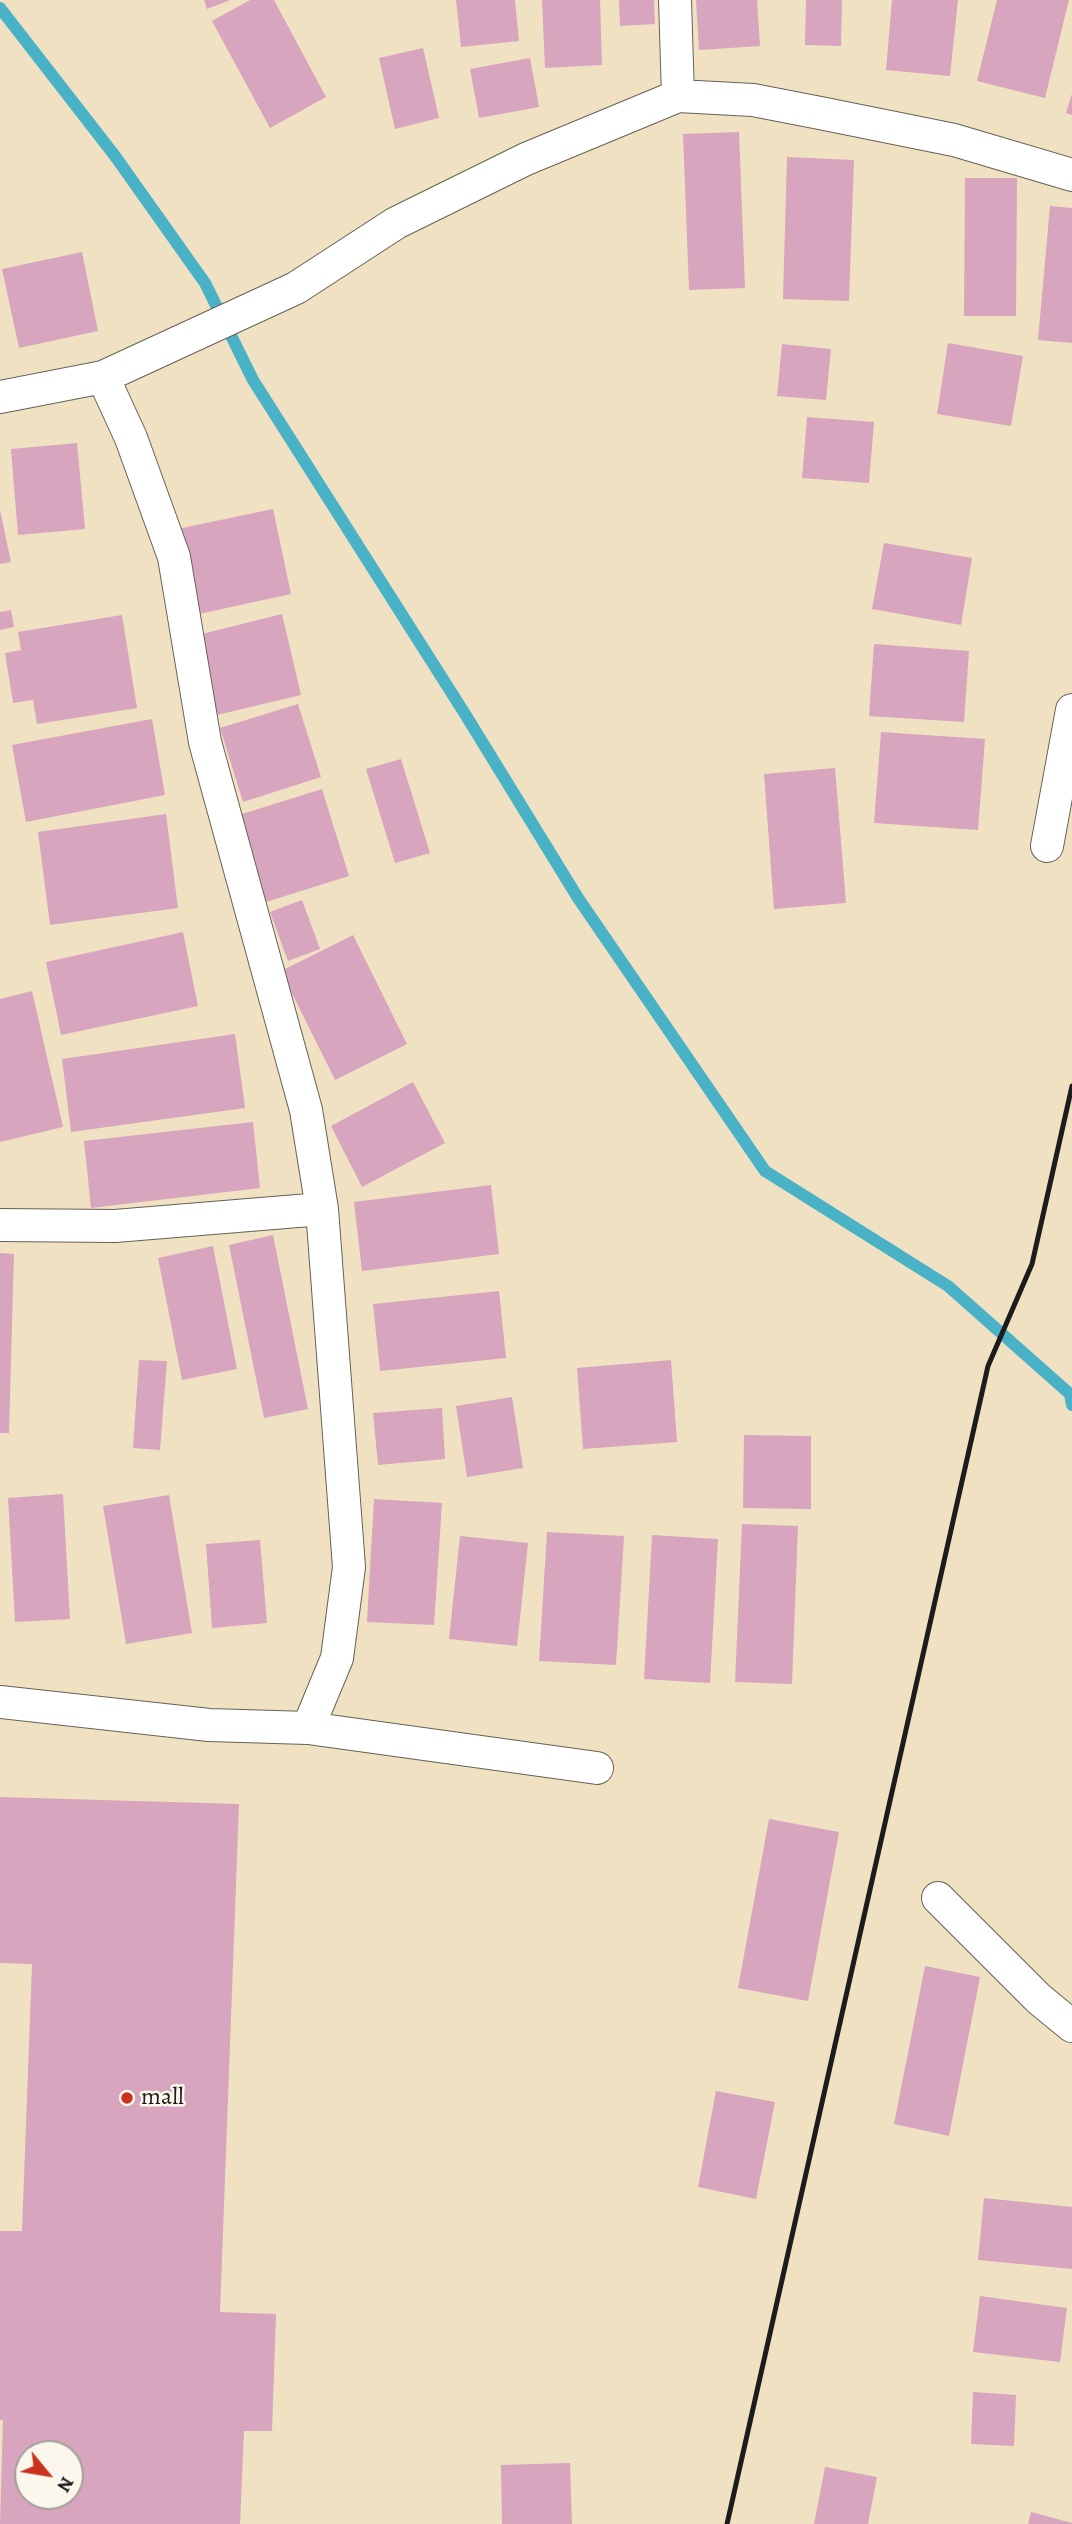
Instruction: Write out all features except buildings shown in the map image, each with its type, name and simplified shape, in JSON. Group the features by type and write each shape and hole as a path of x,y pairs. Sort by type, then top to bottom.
{"street":[{"path":"675,0 678,96"},
{"path":"0,397 103,377 223,319 296,288 396,223 526,159 678,96 753,100 847,118 954,140 1072,175"},
{"path":"103,377 131,438 174,557 205,742 306,1110 322,1209 349,1567 337,1658 308,1728"},
{"path":"1047,846 1072,710"},
{"path":"0,1225 115,1226 322,1209"},
{"path":"0,1702 209,1725 308,1728 597,1768"},
{"path":"938,1898 1040,1999 1072,2026"}],"waterway":[{"path":"0,8 115,156 205,283 253,380 578,898 765,1171 948,1286 1070,1394 1072,1405"}],"railway":[{"path":"727,2524 988,1366 1032,1264 1072,1086"}],"place":[{"name":"mall","path":"127,2098"}]}
